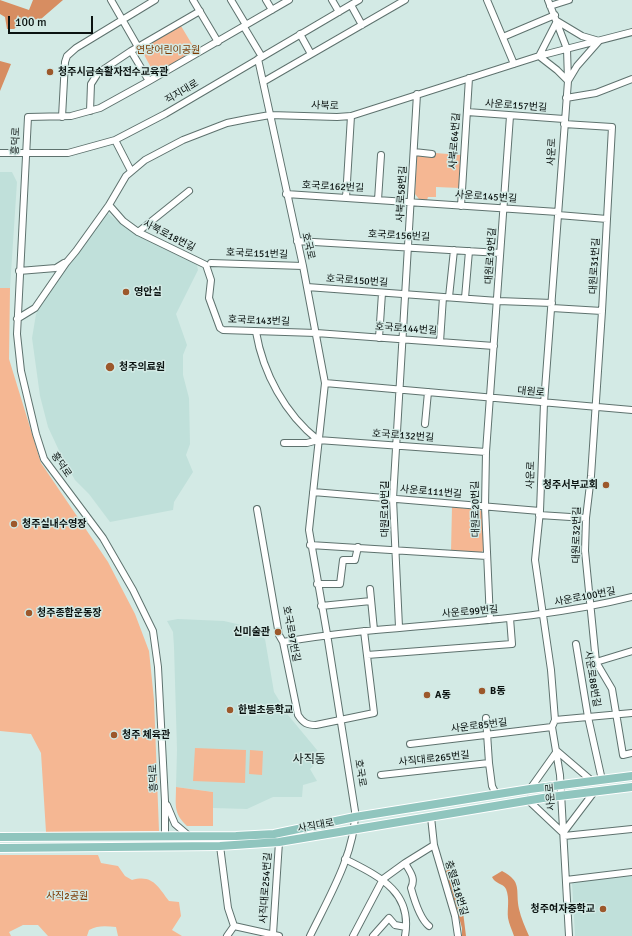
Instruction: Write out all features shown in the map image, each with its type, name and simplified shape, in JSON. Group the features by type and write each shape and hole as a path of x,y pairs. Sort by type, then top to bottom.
{"main road":[{"name":"사직대로","path":"0,837 274,834 355,817 496,794 632,776"},
{"name":"사직대로","path":"0,848 220,846 279,842 528,800 632,787"}],"street":[{"path":"110,0 138,47"},
{"path":"156,0 122,19 76,48 67,56 64,70 62,117 90,111 112,102 289,0"},
{"path":"193,0 218,42"},
{"name":"호국로","path":"231,0 260,58 263,82 286,194 303,266 325,383 309,530 310,545 327,634 341,720 355,817 355,829 345,859 310,936"},
{"path":"266,0 272,10"},
{"path":"332,0 339,12"},
{"name":"직지대로","path":"0,153 68,153 115,140 139,129 359,0"},
{"path":"263,82 405,0"},
{"path":"487,0 514,64"},
{"path":"549,3 569,0"},
{"name":"사운로","path":"549,3 558,21 567,49 568,81 544,403 539,513 535,560 551,670 555,720 552,727 557,752 561,796 569,936"},
{"path":"351,5 362,25"},
{"path":"90,111 91,84 98,73 131,51 200,12"},
{"path":"503,37 555,15"},
{"path":"558,21 582,36 599,41 577,66 568,81 539,56 558,21"},
{"name":"사북로","path":"17,319 35,308 109,205 126,176 145,160 183,140 226,123 270,115 351,116 539,56 632,32"},
{"path":"300,34 311,54"},
{"path":"131,51 149,82"},
{"name":"사북로64번길","path":"461,206 469,78"},
{"path":"566,98 596,93 632,79"},
{"name":"사북로58번길","path":"403,339 417,94"},
{"name":"사운로157번길","path":"467,112 612,126"},
{"path":"346,198 351,116"},
{"name":"대원로19번길","path":"489,398 498,301 510,116"},
{"name":"흥덕로","path":"62,117 28,117 19,271 17,319 18,352 23,379 44,459 103,538 133,590 152,630 158,667 165,802 165,836"},
{"name":"대원로31번길","path":"595,407 612,126"},
{"path":"115,140 131,171"},
{"path":"414,152 432,154"},
{"name":"호국로162번길","path":"378,200 381,155"},
{"path":"138,232 189,191"},
{"name":"호국로162번길","path":"286,194 412,202"},
{"name":"사운로145번길","path":"412,202 504,208 607,219"},
{"name":"사북로18번길","path":"109,205 123,221 138,232 209,264"},
{"name":"호국로156번길","path":"297,241 500,253"},
{"path":"440,342 454,250"},
{"path":"464,298 469,251"},
{"path":"19,271 56,268 66,263"},
{"name":"호국로151번길","path":"209,264 303,266"},
{"name":"호국로143번길","path":"209,264 211,280 209,298 220,328 228,332 316,333"},
{"name":"호국로150번길","path":"307,287 552,305 602,311"},
{"path":"379,338 382,293"},
{"path":"256,332 258,343 276,393 297,419 318,440"},
{"name":"호국로144번길","path":"316,333 494,346"},
{"name":"대원로10번길","path":"399,627 394,499 403,339"},
{"name":"대원로","path":"325,383 632,410"},
{"path":"425,424 428,392"},
{"name":"대원로20번길","path":"489,398 485,507 490,620"},
{"name":"대원로32번길","path":"595,407 591,476 586,518 585,551 592,607 596,662 612,689 616,714"},
{"path":"284,443 318,440"},
{"name":"호국로132번길","path":"318,440 486,452"},
{"name":"사운로111번길","path":"313,492 485,507 586,518"},
{"name":"호국로97번길","path":"257,509 279,635 283,642 298,715 303,722 308,725 316,725 374,713 366,655"},
{"path":"310,545 395,549 487,556"},
{"path":"317,584 340,584 343,560 355,560 358,547"},
{"path":"370,589 374,630"},
{"name":"사운로100번길","path":"542,615 592,607 632,597"},
{"path":"321,606 372,601"},
{"name":"사운로99번길","path":"283,642 327,634 542,615"},
{"path":"364,631 366,655 512,644 510,618"},
{"name":"사운로88번길","path":"576,644 588,717"},
{"path":"596,662 632,651"},
{"name":"사운로88번길","path":"555,720 632,713"},
{"path":"616,714 623,755 632,753"},
{"path":"588,717 602,780"},
{"path":"486,718 492,786 496,794"},
{"name":"사운로85번길","path":"410,744 552,727"},
{"path":"530,789 557,752 592,781"},
{"name":"사직대로265번길","path":"381,775 489,763"},
{"path":"564,835 594,792"},
{"path":"528,800 564,835 632,829"},
{"path":"165,802 175,824 189,836"},
{"name":"충렬로18번길","path":"431,817 434,846 455,916 458,936"},
{"name":"사직대로254번길","path":"276,935 279,842"},
{"path":"220,846 228,908 234,926"},
{"path":"353,936 383,879 405,863 434,846"},
{"path":"345,859 383,879 402,904 405,912 405,936"},
{"path":"405,863 413,877 414,883 411,888 418,910 425,923 429,926"},
{"path":"566,880 632,872"},
{"path":"373,936 389,918 395,925 406,927"},
{"path":"234,926 276,935"},
{"path":"227,936 234,926"}],"shaded area":[{"path":"0,0 29,10 33,0 63,0 41,19 26,20 14,29 7,29 5,17 0,14"},
{"path":"0,61 11,64 0,91"},
{"path":"0,172 12,172 17,182 10,288 0,288"},
{"name":"청주의료원","path":"106,212 136,235 197,265 198,270 176,314 187,345 183,355 183,375 189,398 190,444 186,455 193,472 174,502 173,510 110,522 89,494 75,480 48,427 40,396 32,338 36,314 41,302"},
{"name":"한벌초등학교","path":"178,619 224,621 250,627 265,639 274,692 288,715 317,750 319,760 310,769 317,781 303,785 302,797 273,797 247,809 213,808 213,792 176,787 177,750 174,647 173,632 167,621"},
{"path":"453,865 456,867 454,880 462,904 466,936 462,936 462,928 451,889 444,876 445,872"},
{"path":"502,871 509,875 516,883 520,912 529,936 514,936 508,918 508,900 506,889 492,877"},
{"name":"청주여자중학교","path":"632,876 632,936 575,936 572,882"}],"green space":[{"name":"연당어린이공원","path":"181,26 196,51 159,73 154,73 142,51 142,48"},
{"path":"435,153 462,155 460,188 436,187 436,197 428,197 427,200 419,199 415,194 417,155 434,156"},
{"name":"청주종합운동장","path":"0,288 10,288 9,359 41,463 108,562 135,614 149,651 154,700 159,831 46,832 41,753 31,734 0,731"},
{"path":"452,507 480,510 483,513 485,548 481,553 451,552"},
{"path":"195,748 246,750 245,783 193,781"},
{"path":"250,750 263,751 262,775 249,774"},
{"path":"176,787 213,792 213,826 187,826 177,813"},
{"name":"사직2공원","path":"0,855 98,855 101,863 118,866 125,876 132,880 150,880 158,887 169,901 179,902 181,916 172,930 182,936 118,936 116,927 105,926 96,927 89,930 87,936 48,936 38,925 23,925 9,932 11,936 0,936"}],"place":[{"name":"청주시금속활자전수교육관","path":"50,72"},
{"name":"영안실","path":"126,292"},
{"name":"청주의료원","path":"110,367"},
{"name":"청주서부교회","path":"606,485"},
{"name":"청주실내수영장","path":"14,524"},
{"name":"청주종합운동장","path":"29,613"},
{"name":"신미술관","path":"278,632"},
{"name":"B동","path":"482,691"},
{"name":"A동","path":"427,695"},
{"name":"한벌초등학교","path":"230,710"},
{"name":"청주 체육관","path":"114,735"},
{"name":"청주여자중학교","path":"603,909"}],"district":[{"name":"사직동","path":"309,760"}]}
